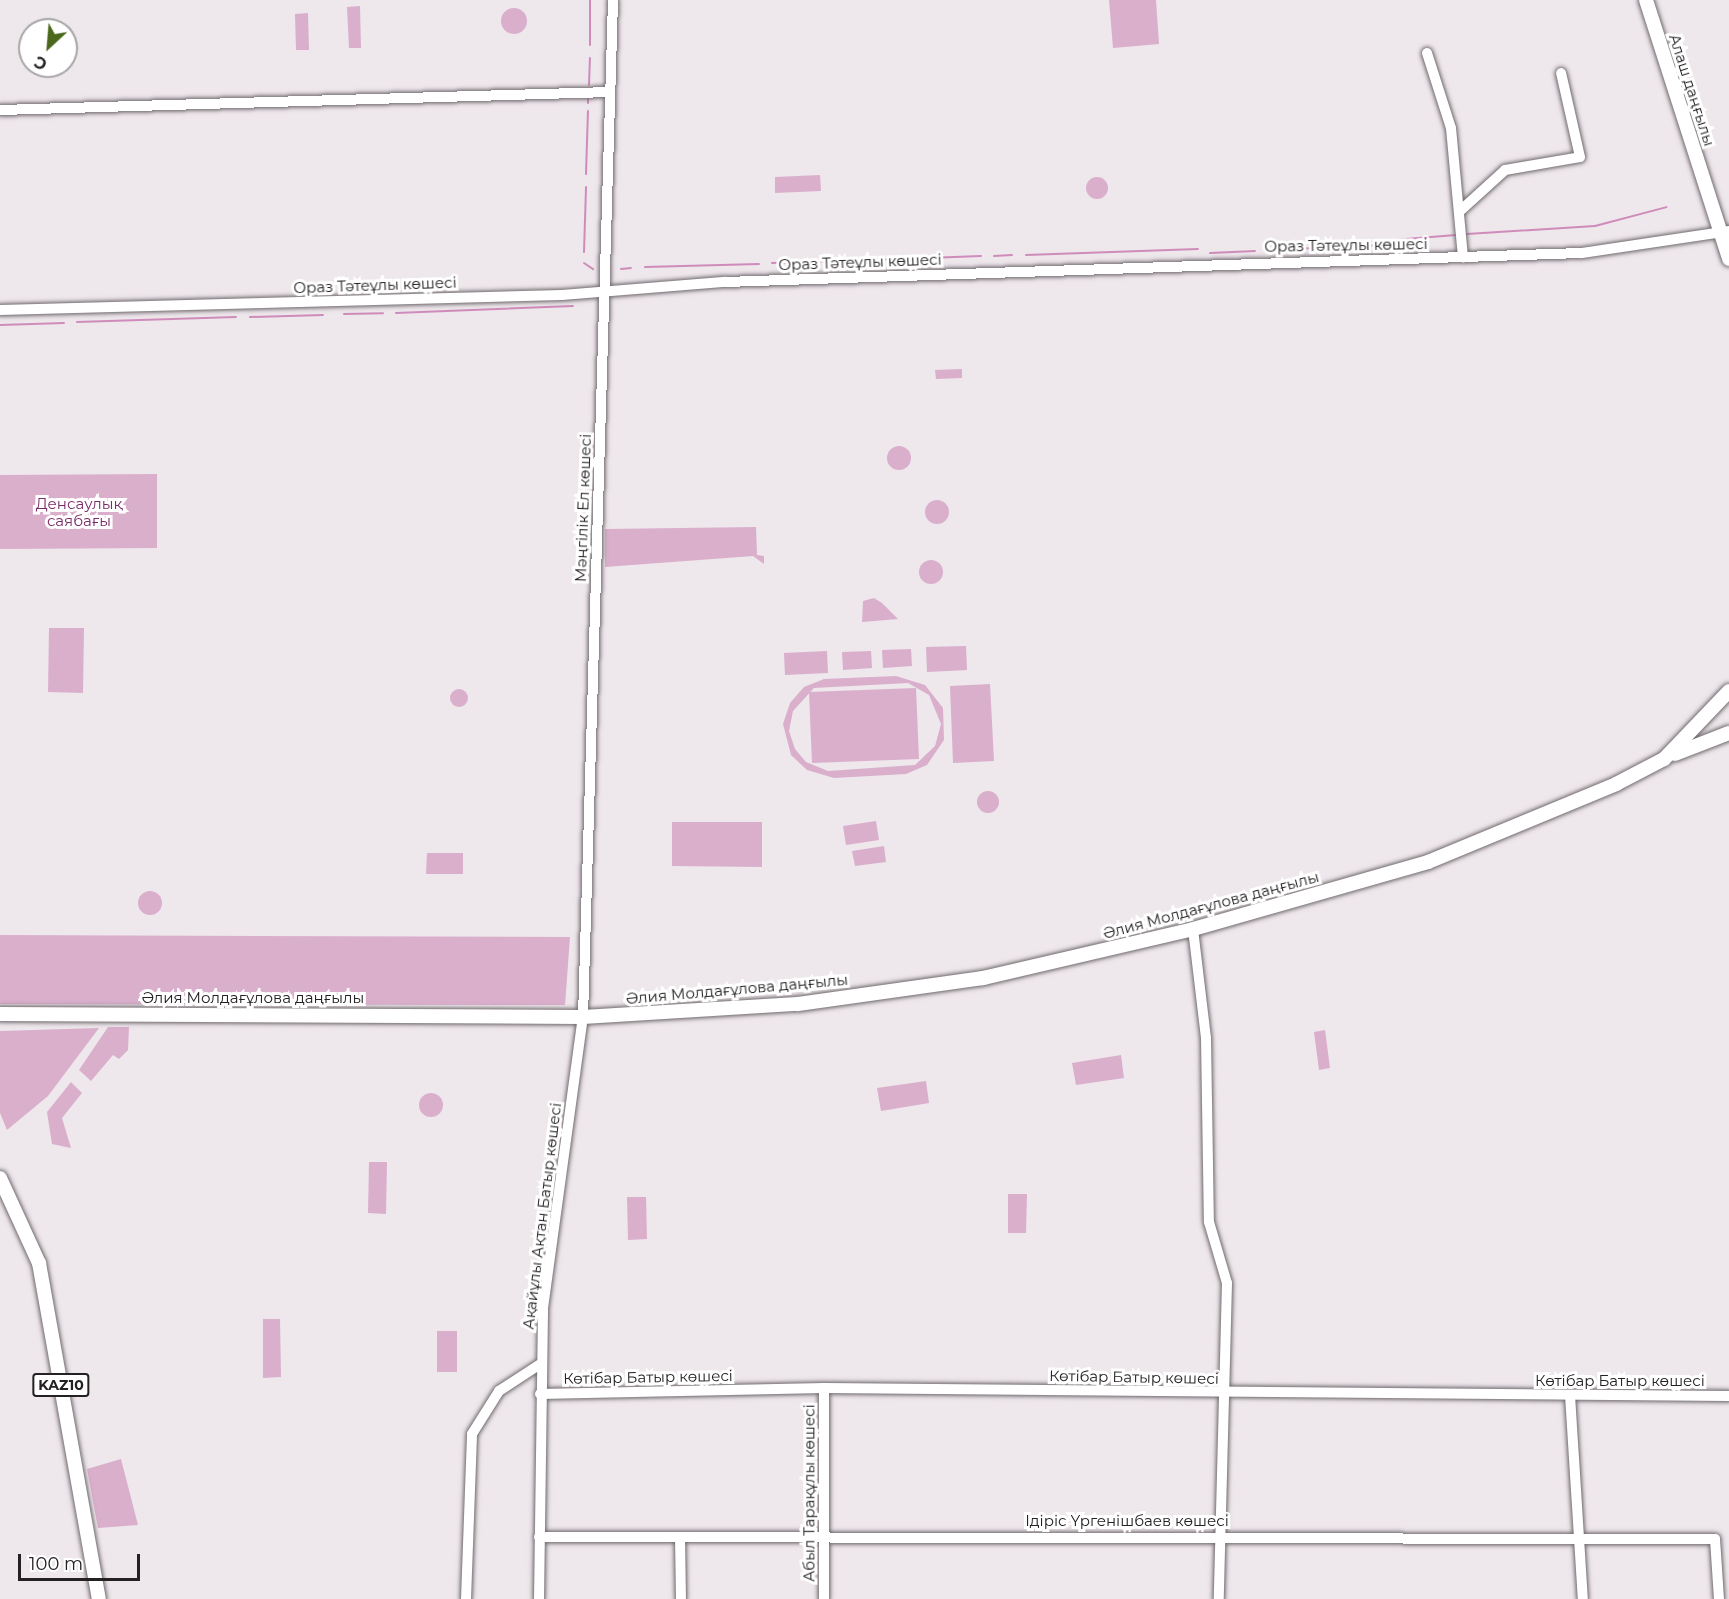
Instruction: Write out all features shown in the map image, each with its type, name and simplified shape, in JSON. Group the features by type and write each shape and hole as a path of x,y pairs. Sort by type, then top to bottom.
{"main road":[{"name":"Алаш даңғылы","path":"1646,0 1724,231 1729,259"},
{"path":"1664,759 1729,691"},
{"path":"1664,759 1729,733"},
{"name":"Әлия Молдағұлова даңғылы","path":"0,1014 583,1017 798,1004 922,988 1193,929 1458,849 1616,784 1664,759"},
{"name":"KAZ10","path":"0,1178 39,1263 99,1599"}],"street":[{"name":"Мәңгілік Ел көшесі","path":"583,1017 613,0"},
{"path":"1427,53 1451,128 1463,257"},
{"path":"1460,211 1505,170 1580,157 1561,73"},
{"path":"0,110 609,92"},
{"name":"Ораз Тәтеұлы көшесі","path":"0,310 606,290 1581,253 1724,231"},
{"path":"1193,929 1206,1038 1209,1222 1227,1283 1222,1393 1219,1599"},
{"name":"Ақайұлы Ақтан Батыр көшесі","path":"539,1599 540,1394 545,1289 583,1017"},
{"path":"466,1599 466,1465 472,1434 495,1396 542,1364"},
{"name":"Көтібар Батыр көшесі","path":"540,1394 824,1388 1729,1396"},
{"name":"Абыл Тарақұлы көшесі","path":"824,1388 824,1599"},
{"path":"1570,1395 1583,1599"},
{"name":"Ідіріс Үргенішбаев көшесі","path":"540,1537 825,1538 1220,1535 1580,1540 1714,1539 1719,1599"},
{"path":"680,1537 681,1599"}],"green space":[{"path":"1109,0 1156,0 1159,44 1113,48"},
{"path":"360,6 361,48 349,48 347,7"},
{"path":"514,8 523,12 527,21 523,30 514,34 505,30 501,21 505,12"},
{"path":"308,13 309,50 296,50 295,14"},
{"path":"820,175 821,191 775,193 775,177"},
{"path":"1093,177 1101,177 1108,184 1108,192 1101,199 1093,199 1086,192 1086,184"},
{"path":"962,369 962,378 936,379 935,370"},
{"path":"899,446 907,450 911,458 907,466 899,470 891,466 887,458 891,450"},
{"name":"Денсаулық саябағы","path":"157,474 157,548 0,549 0,475"},
{"path":"937,500 945,504 949,512 945,520 937,524 929,520 925,512 929,504"},
{"path":"756,527 757,555 764,556 764,564 753,556 605,567 605,529"},
{"path":"926,560 936,560 943,567 943,577 936,584 926,584 919,577 919,567"},
{"path":"874,598 898,619 862,622 863,601"},
{"path":"49,628 84,628 83,693 48,692"},
{"path":"966,646 967,670 927,672 926,647"},
{"path":"911,649 912,666 883,668 882,650"},
{"path":"827,651 828,673 785,675 784,653"},
{"path":"871,651 872,668 843,670 842,652"},
{"path":"896,676 925,685 943,708 944,740 927,765 906,774 834,778 807,770 791,755 783,724 790,703 804,687 824,679","holes":["908,683 929,695 941,724 935,746 915,765 828,771 806,762 795,749 789,731 793,711 814,688"]},
{"path":"990,684 994,761 953,763 950,686"},
{"path":"916,688 919,759 812,763 809,692"},
{"path":"459,689 465,692 468,698 465,704 459,707 453,704 450,698 453,692"},
{"path":"988,791 996,794 999,802 996,810 988,813 980,810 977,802 980,794"},
{"path":"876,821 879,840 846,845 843,826"},
{"path":"672,822 762,822 762,867 672,866"},
{"path":"884,846 886,862 855,866 852,851"},
{"path":"427,853 463,853 463,874 426,874"},
{"path":"150,891 158,895 162,903 158,911 150,915 142,911 138,903 142,895"},
{"path":"0,935 570,937 565,1005 0,1004"},
{"path":"108,1027 129,1027 128,1050 119,1059 113,1055 91,1081 79,1070"},
{"path":"99,1028 48,1096 7,1130 0,1113 0,1031"},
{"path":"1325,1030 1330,1068 1319,1070 1314,1032"},
{"path":"1121,1055 1124,1078 1076,1085 1072,1063"},
{"path":"926,1081 929,1103 881,1111 877,1088"},
{"path":"71,1082 82,1093 62,1118 71,1148 52,1144 47,1112"},
{"path":"431,1093 440,1096 443,1105 440,1114 431,1117 422,1114 419,1105 422,1096"},
{"path":"369,1162 387,1162 386,1214 368,1213"},
{"path":"1008,1194 1027,1194 1026,1233 1008,1233"},
{"path":"627,1197 646,1197 647,1239 628,1240"},
{"path":"263,1319 280,1319 281,1377 263,1378"},
{"path":"437,1331 457,1331 457,1372 437,1372"},
{"path":"121,1459 138,1525 98,1528 87,1469"}],"waterway":[{"path":"590,0 590,45"},
{"path":"589,85 590,58"},
{"path":"588,98 588,103"},
{"path":"586,174 588,111"},
{"path":"584,252 586,187"},
{"path":"1467,234 1595,226 1667,207"},
{"path":"1394,240 1456,235"},
{"path":"1268,250 1385,245"},
{"path":"1026,255 1198,249"},
{"path":"1210,253 1255,251"},
{"path":"994,256 1012,255"},
{"path":"873,260 981,256"},
{"path":"772,263 860,260"},
{"path":"584,263 593,269"},
{"path":"645,267 759,264"},
{"path":"621,269 631,268"},
{"path":"396,313 573,306"},
{"path":"344,314 383,313"},
{"path":"250,317 323,315"},
{"path":"77,322 236,317"},
{"path":"0,325 64,323"}]}
